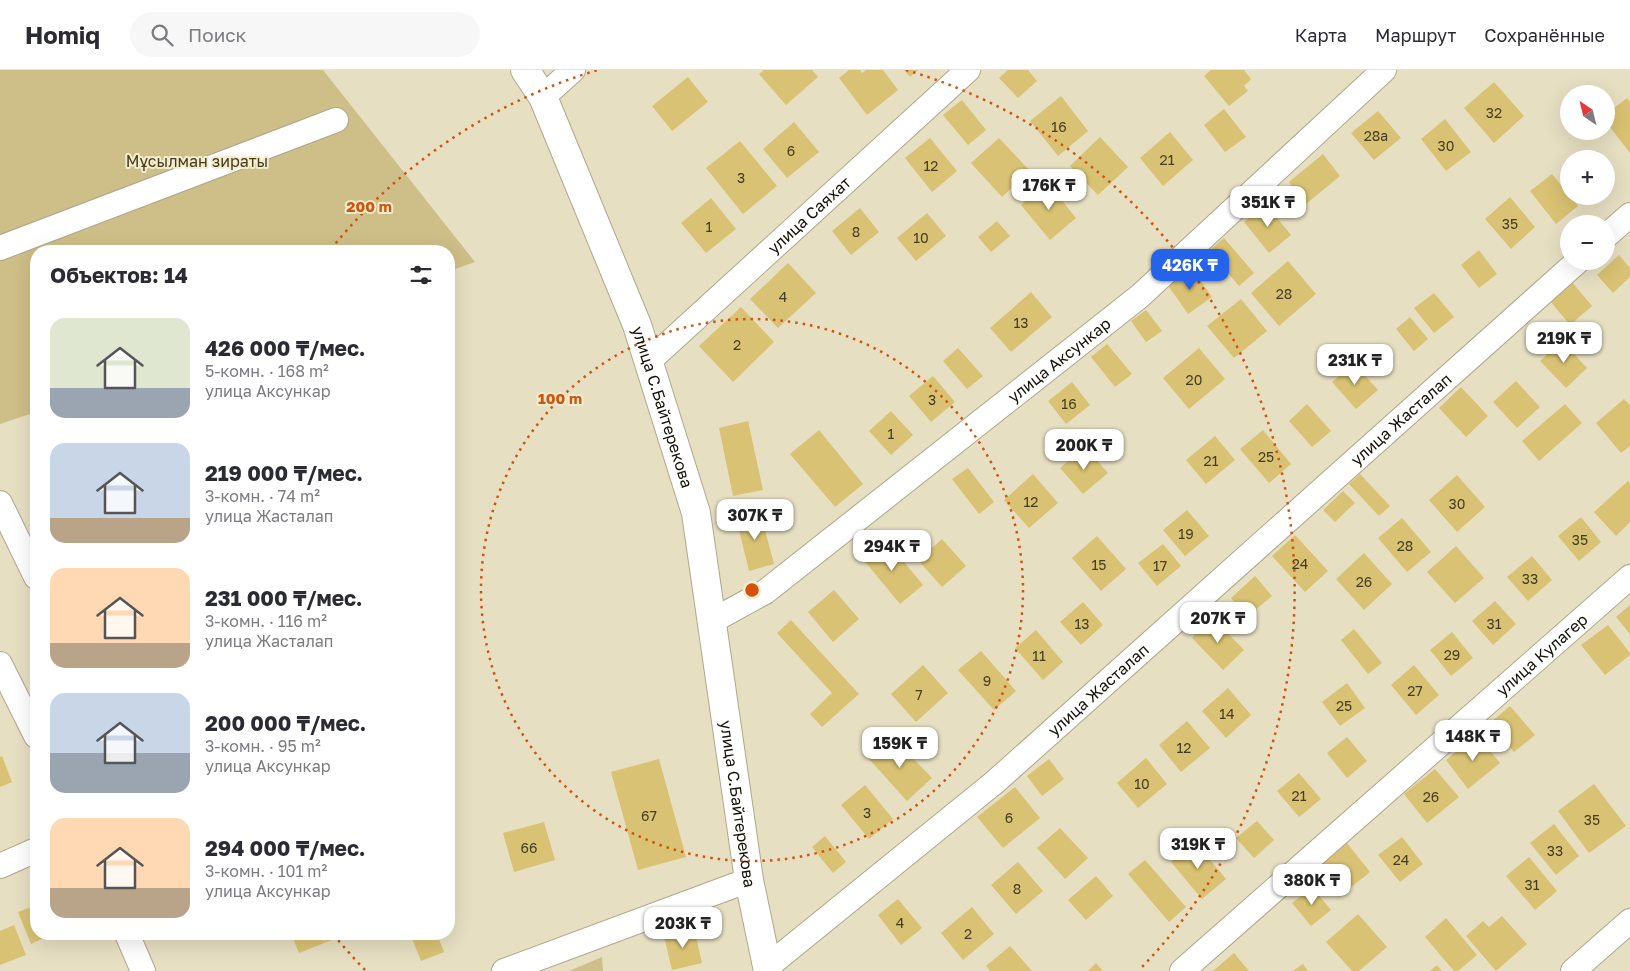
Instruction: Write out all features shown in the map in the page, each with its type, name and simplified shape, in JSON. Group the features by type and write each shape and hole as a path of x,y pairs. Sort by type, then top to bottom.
{"main road":[{"name":"улица С.Байтерекова","path":"525,70 543,97 637,325 696,512 749,880 768,969"}],"street":[{"path":"543,97 572,70"},
{"name":"улица Саяхат","path":"648,362 968,70"},
{"name":"улица Аксункар","path":"712,621 765,592 1140,296 1384,70"},
{"path":"0,248 336,120"},
{"path":"1615,228 1630,215"},
{"name":"улица Жасталап","path":"768,969 995,782 1568,270"},
{"path":"0,502 30,564"},
{"name":"улица Кулагер","path":"1182,971 1630,577"},
{"path":"0,664 30,724"},
{"path":"0,866 30,853"},
{"path":"504,971 749,880"},
{"path":"1573,971 1630,921"},
{"path":"130,940 143,971"}],"green space":[{"name":"Мұсылман зираты","path":"0,70 323,70 475,262 455,269 455,245 30,245 30,414 0,424"},
{"path":"602,957 603,971 569,971"}],"building":[{"path":"764,70 812,70 818,77 786,105 759,74"},
{"path":"849,70 860,70 862,73 866,70 883,70 898,90 867,115 839,78"},
{"path":"904,70 918,70 910,77"},
{"path":"1008,70 1028,70 1037,81 1018,98 999,78"},
{"path":"1211,70 1244,70 1251,79 1244,86 1248,91 1229,106 1204,76"},
{"path":"688,77 708,102 672,131 652,106"},
{"path":"1494,82 1524,116 1494,143 1464,108"},
{"path":"1061,96 1088,131 1058,156 1030,121"},
{"path":"1627,98 1630,102 1630,153 1615,134 1615,107"},
{"path":"962,100 986,130 968,145 943,115"},
{"path":"1224,109 1246,137 1225,152 1204,125"},
{"path":"1378,111 1401,138 1374,160 1351,133"},
{"path":"1445,119 1471,152 1446,171 1421,139"},
{"path":"794,122 819,152 787,178 763,149"},
{"path":"1170,132 1193,160 1163,186 1140,158"},
{"path":"1100,137 1128,167 1098,195 1070,166"},
{"path":"930,138 957,171 932,192 905,158"},
{"path":"999,138 1030,171 1002,197 971,163"},
{"path":"740,141 777,186 743,214 706,168"},
{"path":"1323,154 1340,176 1306,204 1289,182"},
{"path":"1552,174 1560,184 1560,205 1578,206 1567,215 1560,215 1560,221 1556,224 1530,191"},
{"path":"1048,183 1076,218 1050,240 1021,205"},
{"path":"1510,197 1535,227 1511,249 1485,219"},
{"path":"711,198 736,229 706,253 681,223"},
{"path":"1266,204 1291,235 1269,253 1244,222"},
{"path":"860,208 879,232 851,255 832,231"},
{"path":"927,213 946,236 916,261 897,238"},
{"path":"997,221 1010,236 991,252 978,237"},
{"path":"1224,238 1254,273 1239,286 1209,251"},
{"path":"1479,250 1497,274 1479,288 1461,265"},
{"path":"1619,255 1630,268 1630,277 1613,293 1597,275 1602,270 1615,270 1615,259"},
{"path":"1288,261 1316,294 1279,326 1251,293"},
{"path":"788,263 816,293 778,328 750,299"},
{"path":"1191,267 1212,297 1188,314 1167,284"},
{"path":"1572,282 1592,306 1570,325 1550,301"},
{"path":"1031,292 1052,317 1011,352 990,328"},
{"path":"1434,293 1454,317 1434,333 1414,308"},
{"path":"1241,299 1267,331 1234,358 1207,326"},
{"path":"741,307 774,342 733,382 699,346"},
{"path":"1146,310 1162,331 1146,342 1131,321"},
{"path":"1410,317 1428,339 1414,351 1396,329"},
{"path":"1562,341 1587,368 1566,388 1540,361"},
{"path":"1107,344 1132,374 1115,387 1091,357"},
{"path":"958,348 983,376 967,389 943,361"},
{"path":"1199,348 1225,379 1189,409 1163,378"},
{"path":"1354,363 1378,390 1356,409 1332,382"},
{"path":"933,376 955,402 931,422 909,396"},
{"path":"1516,381 1540,407 1517,428 1493,402"},
{"path":"1072,382 1090,405 1066,424 1048,401"},
{"path":"1461,387 1488,416 1466,437 1439,408"},
{"path":"1624,399 1630,405 1630,446 1621,453 1596,423"},
{"path":"1307,404 1331,431 1312,447 1289,421"},
{"path":"1565,404 1582,423 1539,461 1522,441"},
{"path":"891,411 913,435 891,455 869,431"},
{"path":"748,421 763,490 733,496 719,428"},
{"path":"819,430 863,484 835,507 790,454"},
{"path":"1263,430 1291,464 1269,483 1240,449"},
{"path":"1215,436 1235,460 1206,484 1186,460"},
{"path":"1085,447 1108,473 1083,494 1060,468"},
{"path":"968,468 994,502 979,514 952,479"},
{"path":"1033,474 1058,503 1029,528 1004,500"},
{"path":"1360,474 1390,506 1379,516 1349,484"},
{"path":"1457,475 1485,507 1457,532 1429,500"},
{"path":"1628,481 1630,484 1630,522 1616,536 1594,512"},
{"path":"1343,491 1355,503 1335,522 1323,510"},
{"path":"1187,510 1209,536 1185,556 1163,530"},
{"path":"760,511 774,564 749,571 736,517"},
{"path":"1581,517 1601,542 1579,561 1558,536"},
{"path":"1402,518 1431,552 1407,572 1378,538"},
{"path":"1295,535 1328,571 1305,592 1272,556"},
{"path":"1097,536 1126,569 1101,591 1072,558"},
{"path":"885,539 923,585 900,604 862,558"},
{"path":"942,539 966,566 942,587 918,560"},
{"path":"1163,544 1181,566 1157,586 1138,563"},
{"path":"1456,546 1484,578 1455,603 1427,572"},
{"path":"1364,553 1392,584 1364,610 1336,579"},
{"path":"1532,556 1552,580 1528,601 1507,577"},
{"path":"1255,576 1272,596 1247,617 1231,598"},
{"path":"834,590 859,619 833,642 808,612"},
{"path":"1495,601 1516,624 1493,645 1472,621"},
{"path":"1083,602 1103,625 1081,645 1060,622"},
{"path":"1630,605 1630,634 1616,617"},
{"path":"1213,618 1244,650 1223,670 1192,638"},
{"path":"791,620 859,694 822,727 810,714 832,693 777,633"},
{"path":"1608,625 1630,655 1605,675 1581,645"},
{"path":"1354,629 1382,663 1368,674 1341,640"},
{"path":"1036,630 1063,662 1043,680 1015,648"},
{"path":"1452,632 1473,658 1451,676 1430,650"},
{"path":"981,651 1016,691 994,710 958,670"},
{"path":"923,665 948,693 916,722 891,694"},
{"path":"1414,665 1439,695 1416,715 1391,685"},
{"path":"1347,683 1365,708 1340,726 1322,702"},
{"path":"1228,688 1251,715 1226,738 1202,711"},
{"path":"1510,706 1535,735 1514,752 1490,723"},
{"path":"1187,721 1210,748 1181,772 1159,745"},
{"path":"1477,735 1500,763 1468,789 1446,760"},
{"path":"893,737 932,778 907,801 869,759"},
{"path":"1347,737 1367,761 1347,778 1327,753"},
{"path":"2,756 12,782 0,787 0,757"},
{"path":"1146,758 1167,784 1138,808 1117,783"},
{"path":"659,759 686,857 638,870 611,772"},
{"path":"1049,759 1064,779 1042,796 1027,776"},
{"path":"1435,769 1459,797 1427,823 1404,794"},
{"path":"1299,773 1321,799 1299,817 1277,791"},
{"path":"1594,784 1626,826 1589,853 1558,811"},
{"path":"865,785 893,819 869,839 841,805"},
{"path":"1015,787 1040,818 1003,848 977,817"},
{"path":"1257,821 1274,840 1254,858 1236,838"},
{"path":"544,822 555,860 514,872 503,833"},
{"path":"1554,824 1579,856 1556,875 1530,843"},
{"path":"1060,828 1088,858 1065,879 1037,848"},
{"path":"825,836 846,862 833,873 812,847"},
{"path":"1402,837 1423,864 1400,882 1378,855"},
{"path":"1343,838 1370,872 1339,897 1311,863"},
{"path":"1195,842 1226,879 1202,899 1171,862"},
{"path":"1529,857 1557,891 1535,910 1506,876"},
{"path":"1145,860 1186,907 1169,922 1128,874"},
{"path":"1018,862 1043,891 1016,914 991,885"},
{"path":"1096,876 1113,896 1086,920 1068,900"},
{"path":"1312,887 1331,910 1311,926 1292,903"},
{"path":"898,899 922,928 901,945 878,915"},
{"path":"972,907 994,934 963,960 941,933"},
{"path":"30,908 30,940 40,940 31,944 18,912"},
{"path":"1358,914 1387,947 1359,971 1352,971 1326,942"},
{"path":"1502,916 1527,944 1496,971 1466,936 1483,921 1489,927"},
{"path":"1446,918 1477,955 1458,971 1454,971 1425,937"},
{"path":"14,925 26,955 0,965 0,931"},
{"path":"694,928 702,963 672,970 664,936"},
{"path":"294,940 332,940 299,953"},
{"path":"413,940 439,940 444,952 421,961"},
{"path":"1010,946 1032,971 990,971 986,966"},
{"path":"1234,953 1249,971 1213,971"},
{"path":"1096,963 1103,971 1088,971"},
{"path":"1303,964 1308,971 1293,971"},
{"path":"1437,965 1442,971 1430,971"}]}
